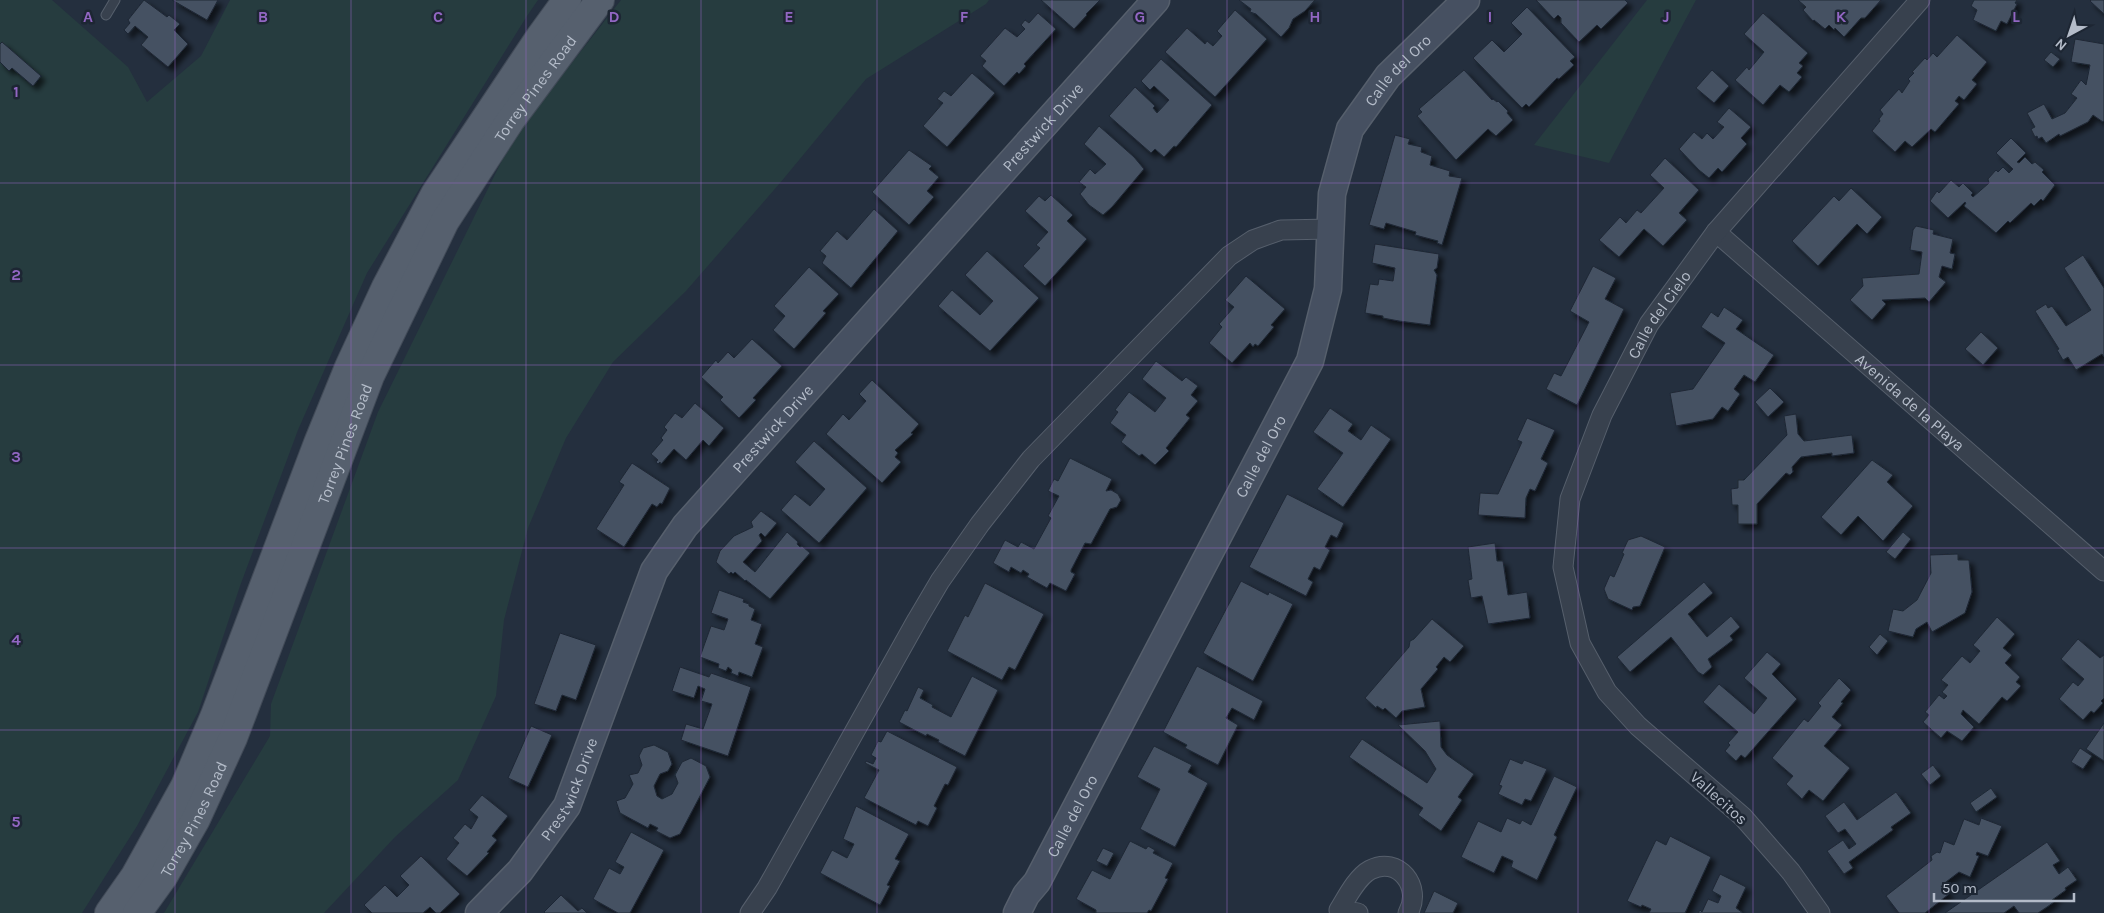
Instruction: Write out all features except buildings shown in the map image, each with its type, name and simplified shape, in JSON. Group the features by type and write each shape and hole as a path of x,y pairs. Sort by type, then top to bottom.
{"main road":[{"name":"Torrey Pines Road","path":"109,913 135,876 184,786 215,715 349,366 386,287 435,194 567,0"},
{"name":"Torrey Pines Road","path":"137,913 163,877 196,819 225,756 370,376 445,221 510,121 600,0"}],"street":[{"name":"Prestwick Drive","path":"479,913 520,871 567,806 654,571 685,526 1156,0"},
{"name":"Calle del Oro","path":"1017,913 1026,894 1037,882 1310,360 1328,289 1332,194 1350,129 1388,76 1466,0"},
{"name":"Calle del Cielo","path":"1607,692 1580,643 1563,567 1570,499 1602,415 1649,324 1716,232 1920,0"},
{"path":"750,913 767,888 940,581 980,524 1031,459 1228,256 1253,240 1281,230 1331,229"},
{"name":"Avenida de la Playa","path":"1716,232 2104,571"},
{"name":"Vallecitos","path":"1607,692 1638,726 1743,817 1790,872 1820,913"},
{"path":"1337,911 1362,876 1380,866 1400,870 1412,886 1412,907 1408,913"},
{"path":"1337,911 1358,913"}],"lane":[{"path":"106,15 114,0"}],"green space":[{"path":"0,0 52,0 128,67 147,102 201,56 230,0 538,0 367,273 298,430 240,586 198,712 137,826 82,913 0,913"},
{"path":"621,0 989,0 986,4 866,79 780,183 686,291 613,362 566,438 528,528 504,620 496,696 458,780 395,837 324,913 164,913 270,736 271,704 378,412 513,138"},
{"path":"1647,0 1696,0 1609,163 1534,145"}]}
